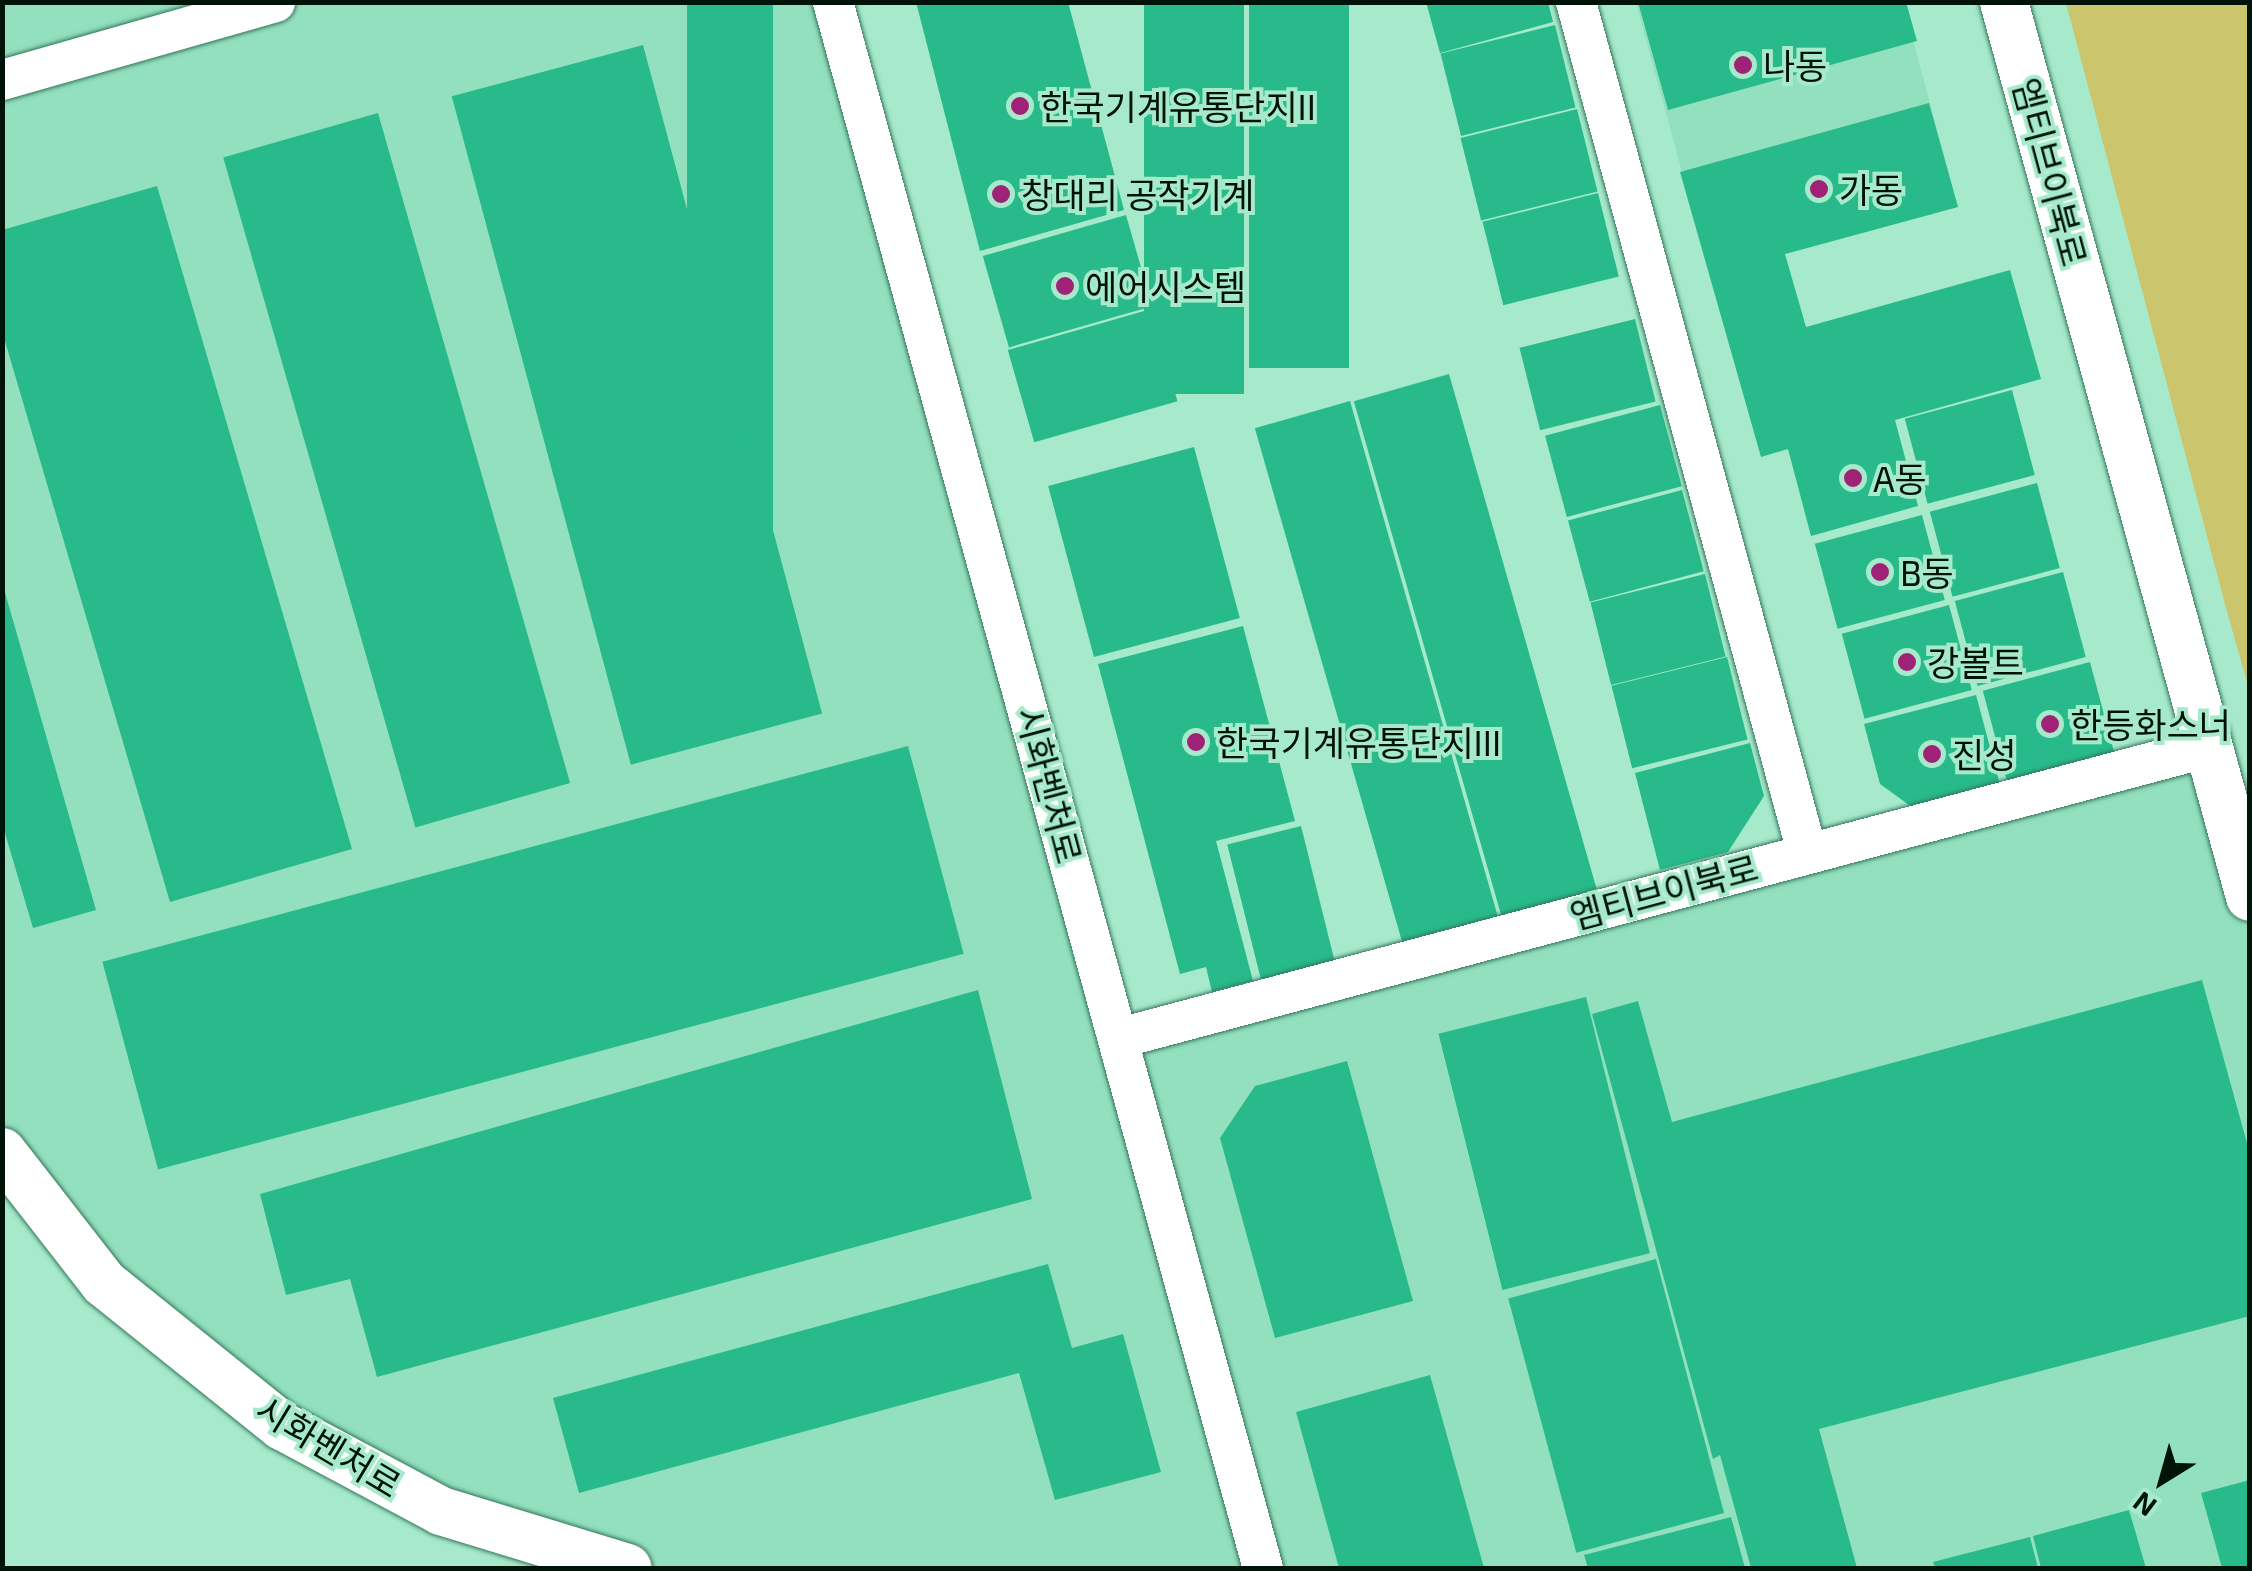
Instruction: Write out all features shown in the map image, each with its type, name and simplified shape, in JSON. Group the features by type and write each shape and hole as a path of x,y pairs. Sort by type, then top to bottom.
{"street":[{"path":"2,80 275,2"},
{"name":"시화벤처로","path":"833,2 1263,1568"},
{"path":"1576,2 1807,852"},
{"name":"엠티브이북로","path":"2004,2 2250,896"},
{"name":"엠티브이북로","path":"1120,1038 2209,747"},
{"name":"시화벤처로","path":"2,1152 104,1283 282,1426 441,1511 628,1568"}],"shaded area":[{"path":"3,3 828,3 1120,1038 2209,747 2249,897 2249,1568 628,1568 282,1426 3,1152"},
{"path":"1636,3 1903,3 1958,207 1710,275"},
{"path":"2066,3 2249,3 2249,689 2226,608"}],"building":[{"path":"687,2 773,2 773,714 687,714"},
{"name":"한국기계유통단지II","path":"916,2 1068,2 1124,210 980,251"},
{"path":"1144,2 1244,2 1244,394 1144,394"},
{"path":"1249,2 1349,2 1349,368 1249,368"},
{"path":"1426,2 1548,2 1553,22 1440,53"},
{"name":"나동","path":"1638,2 1906,2 1917,41 1668,110"},
{"path":"1555,25 1576,107 1461,136 1441,54"},
{"path":"643,45 822,713 631,765 452,96"},
{"path":"1929,103 1958,207 1785,254 1806,327 2010,270 2041,379 1895,420 1918,506 1811,536 1788,449 1761,457 1680,172"},
{"path":"1577,109 1598,191 1481,221 1461,138"},
{"path":"378,113 570,783 415,827 223,157"},
{"path":"157,186 352,849 170,902 2,331 2,230"},
{"path":"1598,193 1619,276 1503,305 1483,222"},
{"path":"1126,215 1152,306 1009,347 983,256"},
{"path":"1151,309 1177,401 1034,442 1008,350"},
{"path":"1635,319 1656,401 1540,430 1520,348"},
{"path":"1449,374 1599,897 1504,924 1354,401"},
{"path":"2012,390 2035,475 1928,504 1905,419"},
{"path":"1350,401 1500,924 1405,951 1255,428"},
{"path":"1660,405 1682,486 1567,517 1545,436"},
{"path":"1194,447 1240,618 1094,657 1048,486"},
{"path":"2037,483 2060,568 1953,597 1930,512"},
{"path":"1682,490 1704,571 1590,602 1568,521"},
{"name":"B동","path":"1922,515 1945,600 1838,629 1815,544"},
{"path":"2063,572 2086,657 1978,686 1955,601"},
{"path":"1705,574 1726,656 1611,685 1591,603"},
{"path":"4,589 96,910 33,928 2,823"},
{"name":"강볼트","path":"1949,605 1972,690 1865,719 1842,634"},
{"name":"한국기계유통단지III","path":"1243,626 1295,821 1216,841 1253,981 1212,992 1206,967 1180,974 1098,664"},
{"path":"1727,657 1748,739 1632,768 1612,686"},
{"name":"한등화스너","path":"2090,662 2115,757 2008,785 1983,691"},
{"name":"진성","path":"1976,695 2001,788 1916,810 1880,784 1864,724"},
{"path":"1750,743 1764,796 1728,852 1660,870 1635,773"},
{"path":"908,746 964,954 158,1170 102,962"},
{"path":"1301,826 1336,968 1263,986 1227,844"},
{"path":"2202,980 2250,1154 2250,1316 1819,1429 1857,1568 1751,1568 1720,1455 1713,1459 1592,1014 1638,1001 1672,1122"},
{"path":"978,990 1032,1199 377,1377 350,1279 286,1295 260,1194"},
{"path":"1586,997 1650,1253 1502,1290 1439,1034"},
{"path":"1347,1061 1413,1301 1275,1338 1220,1138 1255,1086"},
{"path":"1656,1259 1724,1513 1576,1553 1508,1299"},
{"path":"1048,1264 1072,1348 1123,1334 1161,1472 1055,1500 1019,1373 579,1493 553,1398"},
{"path":"1430,1375 1484,1568 1339,1568 1296,1412"},
{"path":"2250,1480 2250,1568 2222,1568 2201,1493"},
{"path":"2129,1510 2146,1568 2041,1568 2033,1536"},
{"path":"1731,1517 1745,1568 1588,1568 1584,1555"},
{"path":"2030,1537 2038,1568 1935,1568 1933,1562"}],"place":[{"name":"나동","path":"1743,65"},
{"name":"한국기계유통단지II","path":"1020,106"},
{"name":"가동","path":"1819,189"},
{"name":"창대리 공작기계","path":"1001,194"},
{"name":"에어시스템","path":"1065,286"},
{"name":"A동","path":"1853,478"},
{"name":"B동","path":"1880,572"},
{"name":"강볼트","path":"1907,662"},
{"name":"한등화스너","path":"2050,724"},
{"name":"한국기계유통단지III","path":"1196,742"},
{"name":"진성","path":"1932,754"}]}
